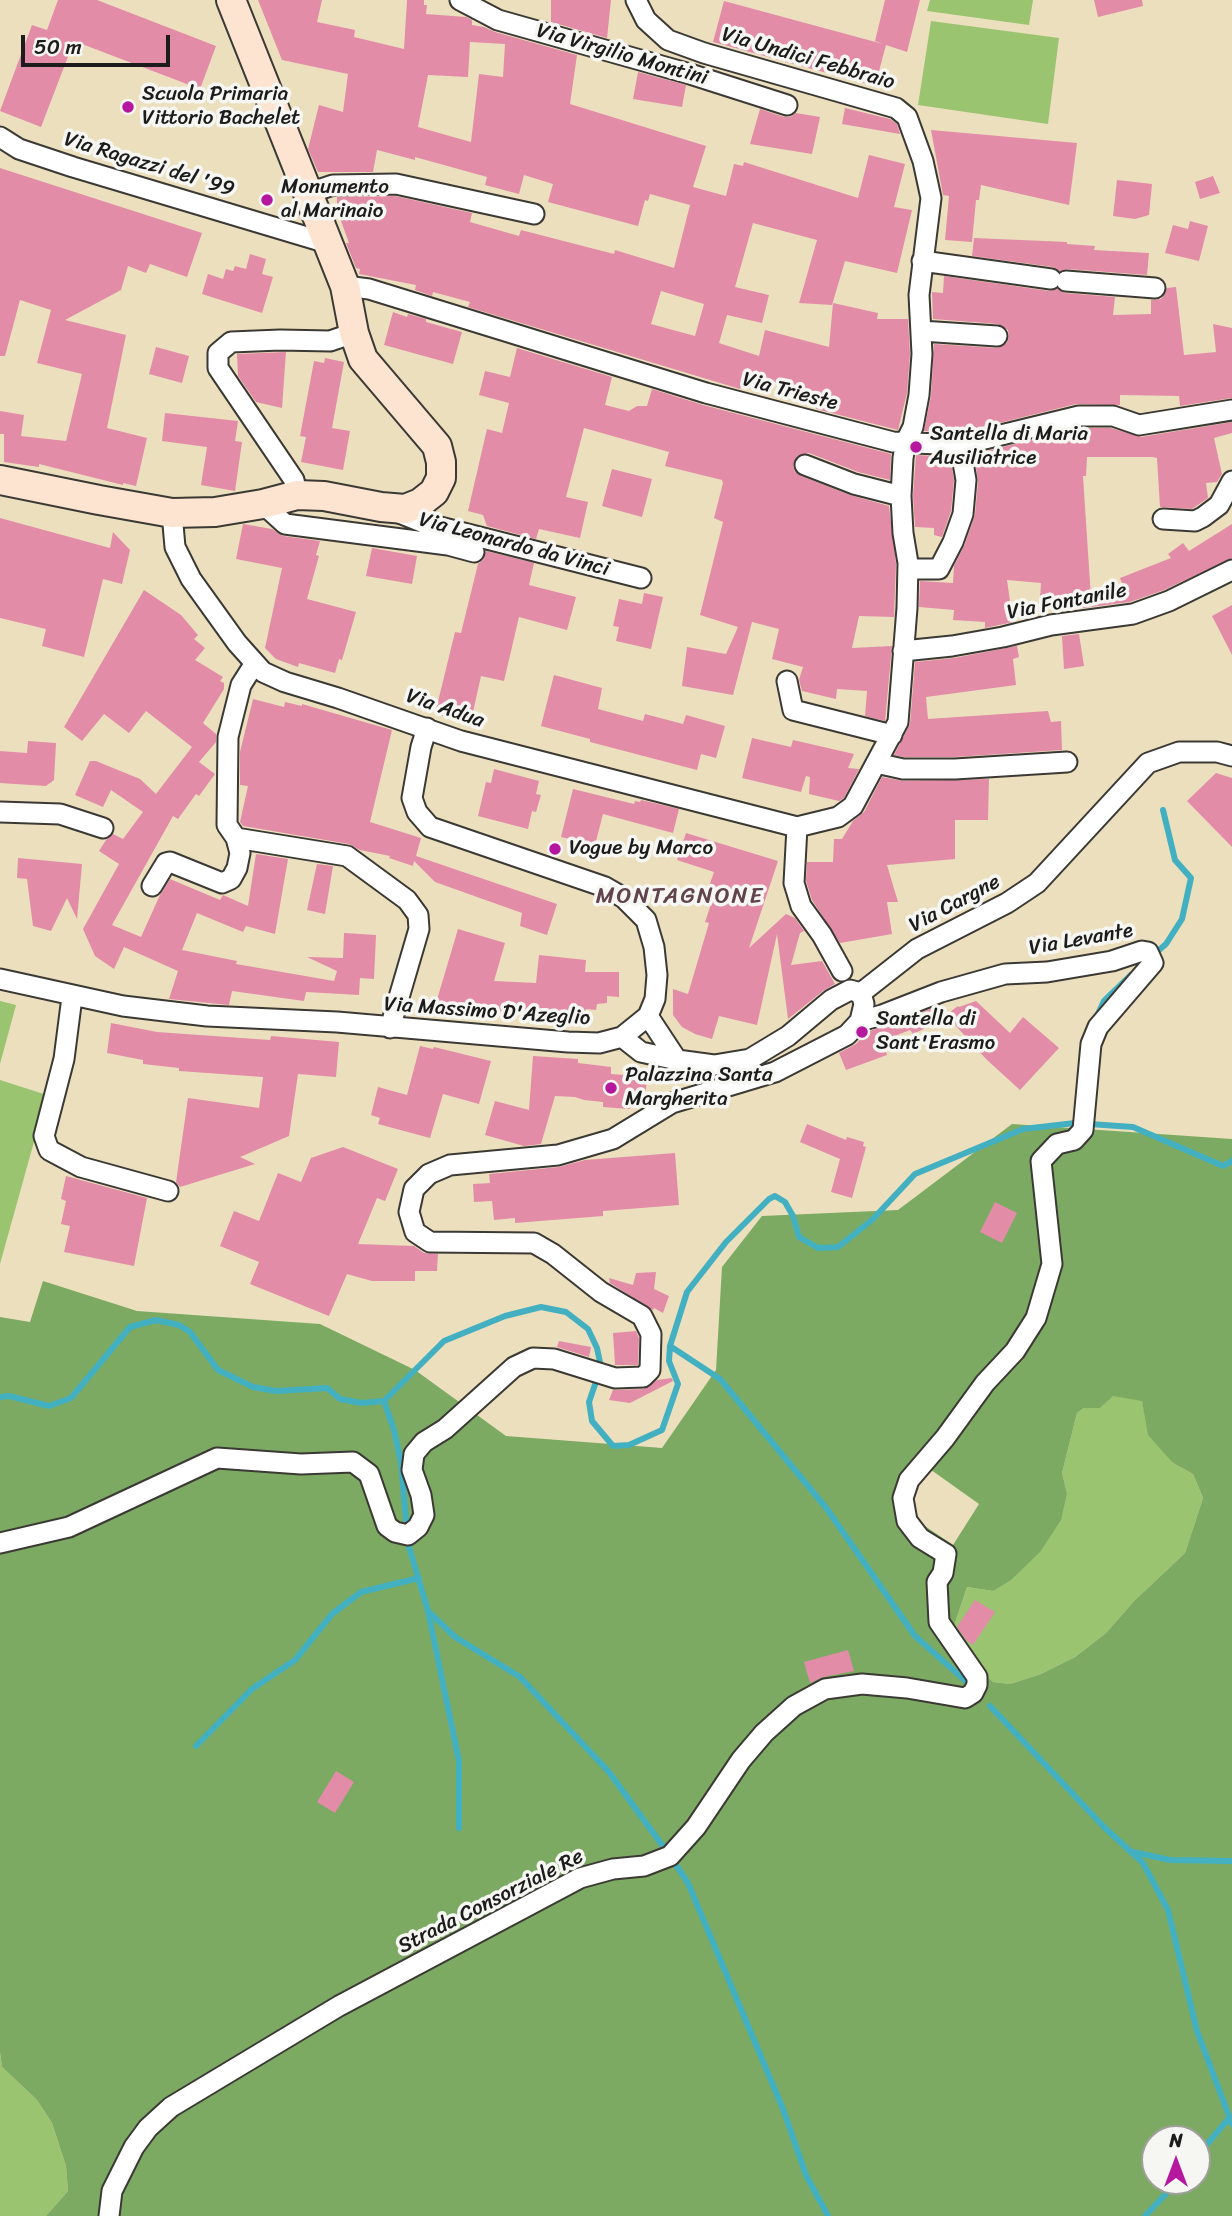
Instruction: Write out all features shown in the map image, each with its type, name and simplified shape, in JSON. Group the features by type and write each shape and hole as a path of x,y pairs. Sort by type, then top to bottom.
{"main road":[{"path":"231,0 345,286 354,333"},
{"name":"Via Leonardo da Vinci","path":"297,495 331,497 405,509 420,503 434,492 441,478 437,446 374,374 363,359 354,333"},
{"path":"0,480 172,513 215,512 297,495"}],"street":[{"name":"Via Virgilio Montini","path":"460,0 498,20 787,105"},
{"name":"Via Undici Febbraio","path":"636,0 646,20 668,40 704,53 896,108 907,117 923,161 931,198 919,295 919,395 902,458 901,496 908,569 900,712 892,735 853,806 838,817 797,827"},
{"name":"Via Ragazzi del '99","path":"0,136 19,149 73,167 327,243"},
{"path":"309,192 333,185 396,184 534,214"},
{"path":"922,261 1059,280 1155,288"},
{"name":"Via Trieste","path":"345,286 369,289 706,393 894,442 960,445 1079,415 1113,416 1139,425 1232,410"},
{"path":"921,331 997,336"},
{"path":"297,495 294,481 218,368 218,353 231,342 330,341 354,333"},
{"path":"908,569 939,569 953,542 963,514 966,480 960,445"},
{"path":"805,465 853,484 901,496"},
{"path":"1163,519 1195,521 1203,517 1219,505 1232,481"},
{"path":"263,504 285,524 448,545 474,552"},
{"name":"Via Leonardo da Vinci","path":"390,508 424,523 641,578"},
{"name":"Via Adua","path":"172,513 175,547 191,579 237,643 263,672 285,682 461,741 797,827"},
{"name":"Via Fontanile","path":"903,651 965,644 1051,625 1133,614 1169,601 1232,570"},
{"path":"152,886 166,863 170,862 222,883 231,879 237,868 240,853 236,838 227,825 229,737 241,685 255,663"},
{"path":"787,681 793,710 892,735"},
{"path":"427,728 412,797 417,812 430,827 605,887 624,898 646,920 654,947 657,975 655,999 648,1016 677,1060"},
{"name":"Via Cargne","path":"622,1037 641,1052 677,1060 714,1065 750,1059 788,1036 831,1000 850,990 861,993 917,948 1007,903 1037,883 1148,763 1179,752 1217,752 1232,756"},
{"path":"876,763 902,769 955,769 1067,762"},
{"path":"0,812 60,814 103,828"},
{"path":"797,827 794,883 801,906 822,935 842,971"},
{"path":"236,838 347,856 407,900 418,915 419,929 390,1028"},
{"name":"Via Levante","path":"860,1021 941,992 1005,974 1047,972 1112,961 1142,951 1150,958 1098,1027 1091,1044 1081,1098 1083,1130 1074,1140 1057,1144 1041,1161 1052,1264 1036,1318 1015,1351 985,1383 945,1438 909,1480 903,1498 907,1521 920,1538 946,1554"},
{"name":"Via Massimo D'Azeglio","path":"0,979 122,1006 207,1016 337,1023 568,1042 599,1043 622,1037 648,1016"},
{"path":"0,1543 69,1527 217,1458 301,1464 353,1462 369,1474 387,1526 395,1532 408,1535 418,1527 424,1515 421,1495 412,1470 414,1454 424,1442 445,1429 514,1367 533,1358 554,1359 615,1378 643,1377 650,1370 651,1334 642,1316 601,1292 553,1254 534,1243 430,1242 415,1231 409,1212 414,1189 429,1174 450,1165 558,1155 613,1139 672,1103 775,1072 846,1035 860,1021 864,1004 861,993"},
{"path":"72,997 64,1059 44,1136 49,1150 81,1167 168,1191"},
{"name":"Strada Consorziale Re","path":"108,2216 112,2191 134,2147 148,2128 171,2107 339,2006 556,1890 580,1878 613,1869 644,1866 670,1856 696,1827 741,1760 764,1733 794,1706 825,1689 862,1684 965,1698 973,1693 977,1677 939,1622 937,1582 943,1573 946,1554"}],"green space":[{"path":"930,0 1033,0 1029,25 927,11"},
{"path":"931,21 1059,38 1048,124 918,105"},
{"path":"0,1001 16,1005 0,1064"},
{"path":"0,1080 47,1095 0,1264"},
{"path":"1012,1124 1232,1139 1232,2216 46,2216 68,2191 66,2166 52,2123 37,2100 2,2067 0,2052 0,1317 30,1322 43,1281 137,1311 320,1324 415,1370 506,1436 662,1448 716,1370 722,1267 762,1216 898,1210","holes":["1113,1396 1142,1401 1148,1435 1173,1463 1193,1474 1203,1498 1185,1553 1134,1601 1106,1633 1075,1657 1041,1674 1010,1684 993,1682 972,1663 953,1629 967,1587 993,1591 1011,1580 1040,1552 1061,1520 1067,1493 1062,1473 1077,1413 1084,1408 1100,1408","927,1467 979,1504 953,1545 910,1516 910,1486"]},
{"path":"1113,1395 1142,1400 1145,1415 1173,1463 1193,1474 1203,1498 1185,1553 1134,1601 1106,1633 1075,1657 1041,1674 1010,1684 993,1682 972,1663 953,1629 967,1587 993,1591 1067,1493 1062,1473 1077,1413 1084,1408 1100,1408"},
{"path":"0,2052 2,2067 37,2100 52,2123 66,2166 68,2191 46,2216 0,2216"}],"building":[{"path":"58,0 97,0 216,46 200,89 74,41 41,127 0,111 32,25 47,30"},
{"path":"258,0 322,0 317,22 355,30 354,37 404,49 407,0 424,0 424,5 427,5 426,14 466,17 472,20 472,25 577,55 570,104 706,146 693,187 726,196 734,164 743,166 744,162 858,198 869,155 905,164 894,207 912,210 897,273 845,261 832,305 799,303 817,240 753,223 735,287 769,295 762,323 727,315 719,343 759,356 765,330 829,347 833,303 878,313 877,319 908,319 910,354 907,393 898,430 816,409 824,395 745,375 740,389 468,307 470,302 433,292 432,296 415,290 416,285 359,274 360,269 356,268 346,243 349,243 337,210 337,197 395,196 472,213 470,222 519,236 521,230 614,254 615,250 674,268 690,205 650,194 648,201 645,200 638,226 548,202 553,184 524,175 519,194 485,185 487,177 415,157 415,160 377,150 373,172 318,172 308,149 319,105 343,112 348,74 282,60","holes":["470,42 505,44 503,77 479,74 471,142 418,127 428,75 468,77","661,291 704,304 695,336 651,324"]},
{"path":"551,0 611,0 607,38 551,22"},
{"path":"885,0 920,0 907,52 886,45 875,86 713,42 724,1 883,44 875,41"},
{"path":"1094,0 1142,0 1143,6 1098,17"},
{"path":"638,72 686,85 682,107 633,99"},
{"path":"845,108 890,119 897,124 900,134 842,124"},
{"path":"760,109 784,117 796,113 820,117 812,154 750,144"},
{"path":"931,130 1077,143 1069,205 981,185 979,200 976,200 972,242 945,240 949,196 943,195"},
{"path":"0,168 202,233 187,277 150,264 146,273 128,266 121,290 65,320 126,335 107,428 147,438 136,486 39,464 39,467 4,462 4,434 0,434 0,411 24,415 21,436 66,441 82,374 37,363 51,310 20,300 5,356 0,356"},
{"path":"1213,176 1220,193 1200,199 1195,182"},
{"path":"1117,180 1152,184 1149,215 1135,219 1113,216"},
{"path":"1190,221 1208,226 1199,261 1165,253 1173,225 1188,229"},
{"path":"974,238 1067,242 1095,246 1094,250 1149,253 1147,275 1067,269 1060,271 1053,267 972,256"},
{"path":"250,254 266,259 262,274 273,277 262,313 202,294 208,274 223,279 226,269 233,271 235,266 246,269"},
{"path":"944,276 1049,291 1057,289 1065,293 1115,297 1113,315 1151,314 1151,300 1161,299 1167,288 1176,287 1184,355 1216,352 1213,324 1232,328 1232,398 1180,406 1179,396 1120,395 1120,405 1076,404 959,433 924,431 931,396 934,344 997,348 1007,343 1009,337 1008,330 998,324 933,319 932,292 943,293"},
{"path":"393,312 426,319 426,322 462,332 453,364 384,345"},
{"path":"156,347 189,356 182,383 149,374"},
{"path":"517,348 612,377 605,405 629,411 637,406 647,406 652,389 891,454 890,480 858,472 809,453 797,456 793,466 795,472 801,476 850,495 889,506 896,564 894,617 859,616 852,648 892,646 885,721 865,716 867,691 837,689 836,699 802,691 799,680 803,667 772,659 779,629 752,622 733,695 682,686 687,647 726,654 738,627 700,615 723,522 714,518 722,480 665,466 669,452 584,428 566,497 588,502 580,538 539,529 536,539 487,526 483,515 468,511 487,429 502,433 509,403 479,395 485,371 510,377"},
{"path":"286,352 282,408 256,402 238,376 237,354"},
{"path":"325,358 344,362 332,428 350,431 343,470 301,462 306,437 300,436 314,361 324,363"},
{"path":"165,413 238,421 235,441 242,442 235,491 201,485 207,447 162,441"},
{"path":"1232,422 1232,433 1214,438 1222,474 1217,482 1206,483 1208,498 1192,509 1160,507 1157,458 1087,457 1086,476 1083,476 1091,598 1127,596 1120,578 1171,558 1168,554 1183,543 1189,551 1232,524 1232,558 1164,590 1130,602 1060,611 1059,599 1040,598 1041,583 1007,580 1013,622 985,628 985,622 953,620 954,610 919,607 920,581 953,583 954,566 975,515 978,481 974,454 1080,428 1111,428 1141,437"},
{"path":"916,455 950,457 954,480 951,511 942,537 934,535 934,528 915,527 913,496"},
{"path":"612,469 652,479 642,517 602,506"},
{"path":"0,518 110,548 113,532 130,550 122,584 103,579 84,657 42,646 46,629 0,618"},
{"path":"243,524 272,529 283,536 320,541 316,555 319,556 307,599 356,612 342,660 339,659 335,673 299,663 298,667 276,659 265,648 282,568 236,559"},
{"path":"372,548 417,556 412,584 366,576"},
{"path":"486,551 534,563 529,585 576,597 567,630 519,617 504,681 481,676 471,721 458,720 435,714 455,632 461,633 478,564 483,560"},
{"path":"144,590 181,615 198,635 194,639 205,648 195,660 223,677 220,681 224,683 224,689 203,723 216,734 216,742 199,762 215,774 178,819 173,816 112,925 141,937 170,879 220,900 223,895 248,906 256,854 288,859 275,934 246,926 243,932 197,913 182,950 237,961 236,964 334,981 337,971 307,957 343,958 344,933 376,935 374,979 360,978 359,995 306,992 304,1001 232,991 229,1005 169,999 178,971 124,947 114,969 95,956 83,929 119,864 99,851 113,834 123,839 143,812 111,790 103,807 75,795 90,761 140,779 156,794 192,747 146,711 129,733 104,714 82,741 64,727"},
{"path":"644,593 663,597 651,649 616,641 619,627 613,626 619,599 642,604"},
{"path":"1232,605 1232,655 1212,616"},
{"path":"1079,634 1084,666 1064,669 1062,636"},
{"path":"1017,646 1019,657 1013,659 1016,685 926,697 928,719 1048,711 1051,722 1061,721 1062,750 955,757 894,755 910,724 915,662"},
{"path":"554,675 602,688 598,709 643,721 645,714 683,724 686,715 725,726 716,758 701,754 697,770 541,726"},
{"path":"253,699 284,707 285,702 302,704 392,730 370,822 421,838 416,856 557,904 547,935 520,926 522,913 435,882 414,861 413,866 349,844 243,826 240,822 248,786 240,785 240,752"},
{"path":"752,738 791,747 793,740 854,754 848,768 859,769 844,798 839,801 809,794 810,777 806,776 801,792 742,778"},
{"path":"28,741 56,743 54,780 46,786 0,783 0,751 27,753"},
{"path":"494,769 539,781 536,794 541,795 536,812 532,811 528,829 478,816 486,782 491,783"},
{"path":"1216,773 1232,778 1232,847 1187,801"},
{"path":"882,777 903,781 989,779 988,820 955,820 955,859 887,865 898,902 887,902 892,934 840,943 812,900 806,881 807,862 833,862 834,839 842,839 853,821 864,812"},
{"path":"573,789 634,804 635,801 641,800 679,809 673,833 603,814 595,845 561,837"},
{"path":"686,833 778,861 749,948 786,914 795,918 804,931 800,933 791,965 822,961 835,984 788,1019 777,934 757,1025 719,1016 712,1039 682,1027 673,1015 673,989 688,994 709,923 705,922 713,898 706,895 714,872 677,860"},
{"path":"18,858 82,864 77,919 67,898 51,931 33,926 27,879 17,878"},
{"path":"317,864 333,866 325,914 307,910"},
{"path":"458,929 505,943 494,981 536,983 539,955 586,960 585,972 619,972 619,997 607,996 607,1003 597,1004 596,1010 586,1009 585,1017 518,1013 436,1003"},
{"path":"976,1001 1010,1033 1023,1017 1059,1048 1020,1090 986,1059 946,1015 958,1006"},
{"path":"933,1008 939,1022 913,1034 910,1030 882,1041 887,1055 846,1070 839,1053 856,1044 867,1032"},
{"path":"111,1023 157,1032 270,1040 271,1036 339,1042 336,1077 298,1074 289,1136 240,1157 255,1164 180,1187 176,1182 188,1098 259,1108 263,1077 179,1071 179,1068 143,1064 143,1060 107,1053"},
{"path":"420,1046 491,1061 479,1104 443,1094 430,1138 378,1124 380,1118 371,1115 378,1087 407,1095"},
{"path":"533,1056 578,1059 578,1063 611,1067 611,1074 639,1076 639,1079 647,1079 645,1097 629,1109 603,1107 603,1102 555,1096 541,1144 524,1146 485,1135 495,1101 529,1110"},
{"path":"807,1124 846,1140 847,1137 864,1142 863,1146 866,1147 852,1198 831,1192 840,1159 800,1142"},
{"path":"343,1147 398,1169 385,1201 377,1198 358,1244 414,1246 424,1253 438,1254 437,1271 415,1271 415,1281 372,1281 347,1274 329,1316 250,1284 259,1262 220,1246 234,1211 259,1221 278,1173 301,1182 311,1158"},
{"path":"675,1153 679,1205 603,1211 603,1216 515,1223 515,1218 494,1220 492,1201 474,1202 473,1184 490,1183 489,1174 559,1167 585,1160"},
{"path":"66,1176 147,1198 134,1266 64,1252 70,1226 61,1224 66,1201 61,1199"},
{"path":"995,1202 1017,1213 1002,1243 980,1232"},
{"path":"656,1272 654,1289 669,1296 663,1313 654,1308 653,1310 610,1283 609,1278 633,1285 636,1273"},
{"path":"636,1331 639,1338 638,1365 615,1365 613,1333"},
{"path":"559,1341 591,1347 589,1357 557,1347"},
{"path":"672,1378 673,1381 630,1403 609,1400 613,1390 643,1389 657,1380"},
{"path":"975,1600 995,1612 973,1645 957,1627"},
{"path":"848,1650 854,1671 823,1677 810,1683 804,1662"},
{"path":"336,1771 354,1782 335,1813 317,1802"}],"waterway":[{"path":"1152,956 1166,944 1182,919 1191,878 1175,860 1163,810"},
{"path":"1096,1018 1104,1001 1131,975"},
{"path":"0,1397 9,1396 49,1406 71,1398 130,1327 156,1320 179,1325 190,1332 218,1370 253,1387 276,1391 327,1388 340,1399 362,1403 384,1401 444,1341 505,1316 541,1307 566,1312 588,1329 597,1348 601,1367 589,1402 592,1421 613,1446 629,1445 662,1430 678,1384 669,1361 670,1346 687,1292 726,1242 775,1196 785,1202 793,1216 799,1237 818,1248 838,1247 872,1220 915,1174 1023,1129 1075,1123 1133,1127 1223,1166 1232,1161"},
{"path":"670,1346 720,1379 827,1509 915,1636 969,1684"},
{"path":"384,1401 401,1463 406,1520"},
{"path":"409,1547 428,1611 459,1761 459,1828"},
{"path":"196,1746 252,1689 295,1660 332,1614 361,1592 419,1578"},
{"path":"428,1611 455,1637 520,1677 609,1772 688,1883 783,2109 806,2175 828,2216"},
{"path":"990,1706 1104,1827 1143,1863 1168,1910 1197,2031 1232,2124"},
{"path":"1133,1852 1170,1860 1232,1861"},
{"path":"1211,2139 1230,2117 1232,2118"},
{"path":"1145,2216 1165,2195"}],"place":[{"name":"Scuola Primaria Vittorio Bachelet","path":"128,107"},
{"name":"Monumento al Marinaio","path":"267,200"},
{"name":"Santella di Maria Ausiliatrice","path":"916,447"},
{"name":"Vogue by Marco","path":"555,849"},
{"name":"Santella di Sant'Erasmo","path":"862,1032"},
{"name":"Palazzina Santa Margherita","path":"611,1088"}],"district":[{"name":"MONTAGNONE","path":"680,897"}]}
